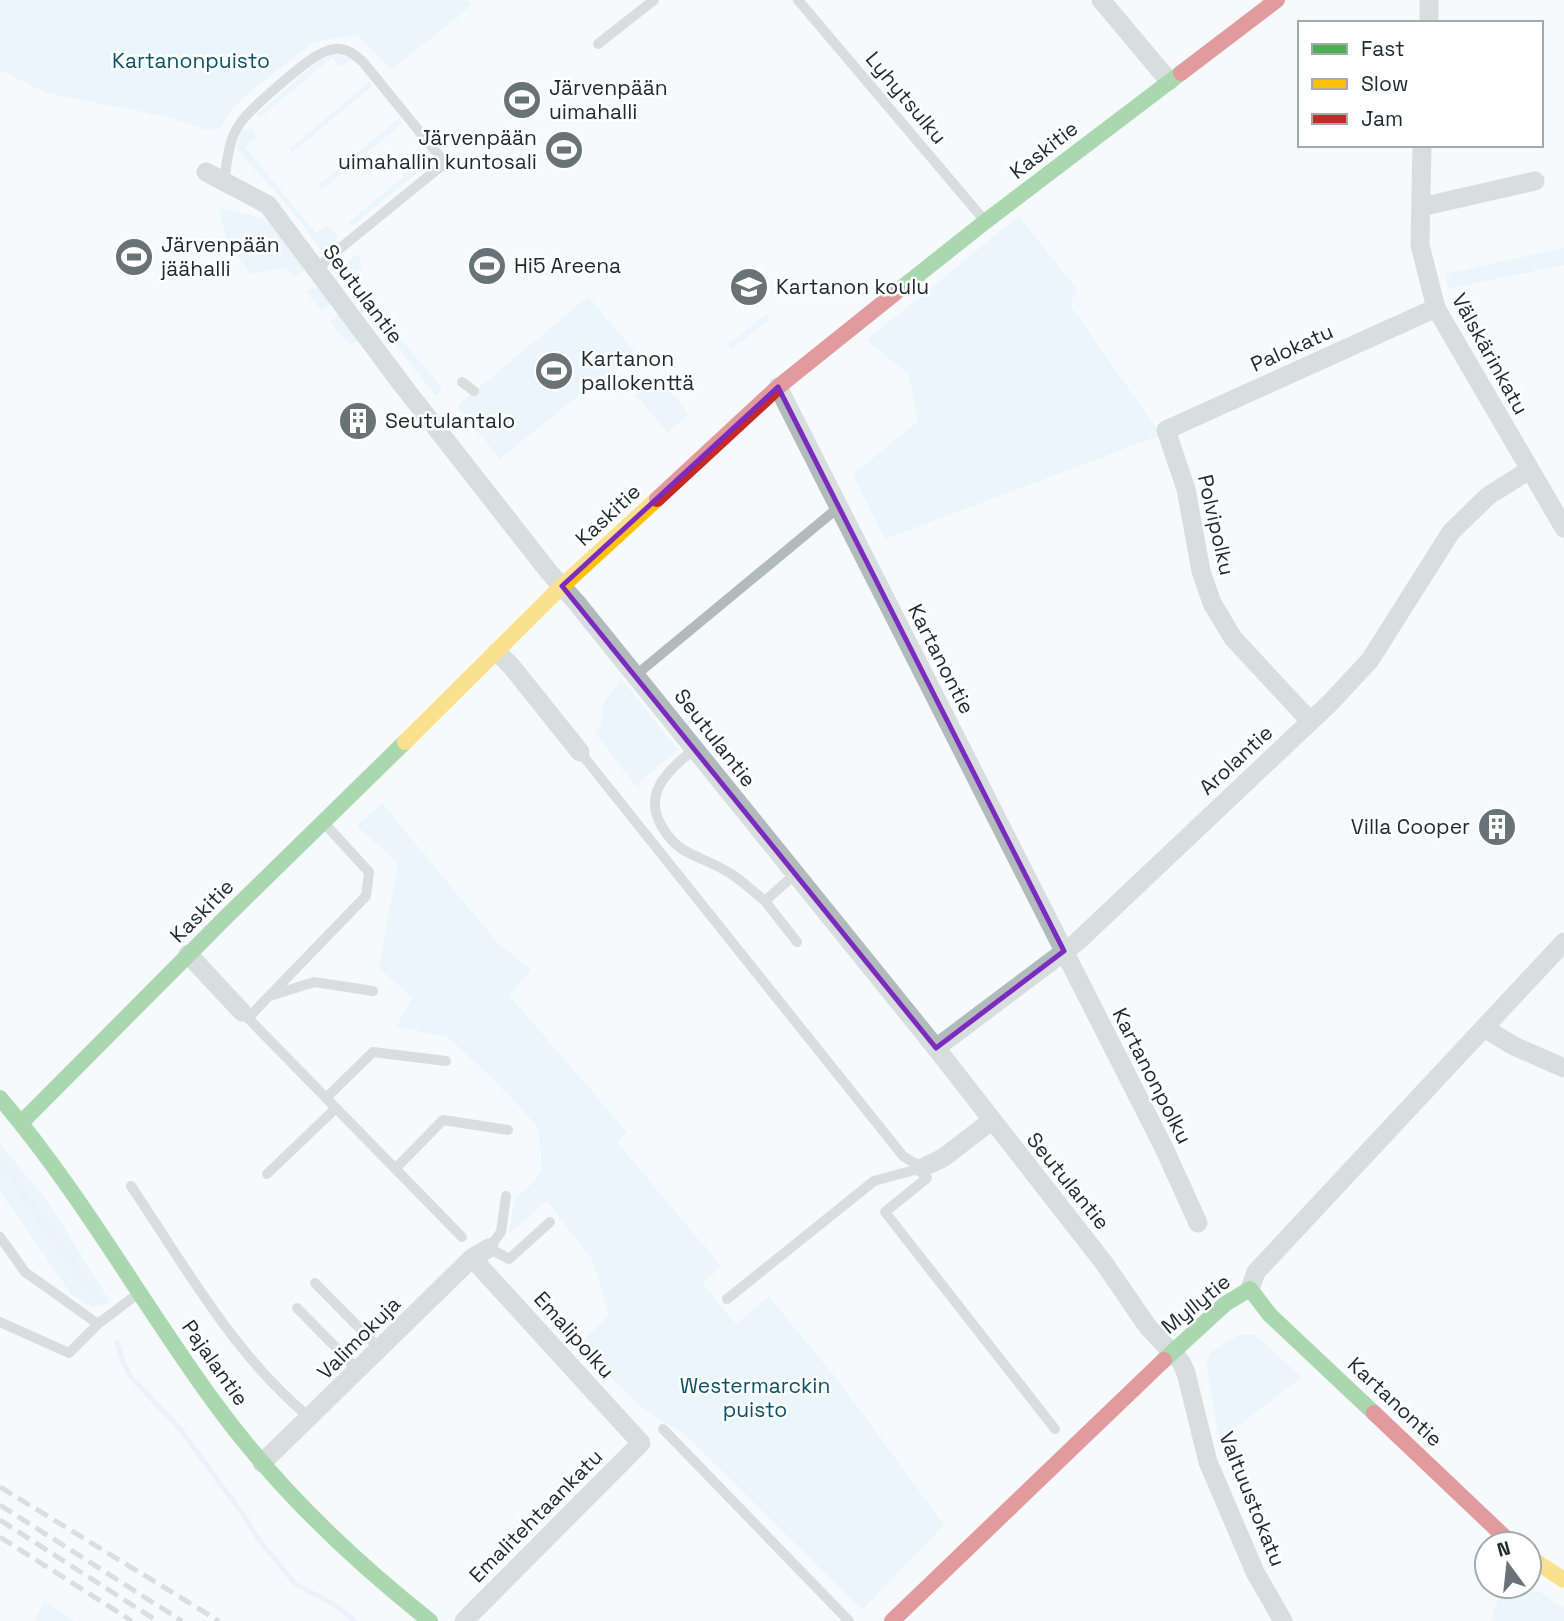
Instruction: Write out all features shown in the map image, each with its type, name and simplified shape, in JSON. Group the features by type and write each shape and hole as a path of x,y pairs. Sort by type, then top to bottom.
{"street":[{"path":"1101,0 1169,81"},
{"name":"Kaskitie","path":"22,1122 188,954 562,586 778,387 986,221 1277,0"},
{"path":"1429,0 1429,21"},
{"name":"Välskärinkatu","path":"1422,147 1420,245 1436,308 1564,528"},
{"name":"Seutulantie","path":"206,172 268,205 404,387 794,876 936,1048 1104,1263 1148,1327 1172,1352"},
{"path":"1421,207 1535,181"},
{"name":"Palokatu","path":"1167,430 1436,308"},
{"name":"Kartanontie","path":"778,387 1064,951"},
{"name":"Polvipolku","path":"1167,430 1186,489 1201,571 1212,603 1233,638 1310,721"},
{"name":"Arolantie","path":"936,1048 1077,942 1310,721 1370,660 1451,532 1488,496 1529,470"},
{"path":"497,652 580,752"},
{"name":"Myllytie","path":"896,1620 1172,1352 1225,1304 1250,1289 1256,1272 1564,942"},
{"name":"Kartanonpolku","path":"1064,951 1164,1149 1198,1223"},
{"path":"188,954 245,1015"},
{"path":"1484,1028 1514,1046 1564,1068"},
{"name":"Pajalantie","path":"0,1098 22,1122 214,1402 262,1463 318,1527 392,1592 430,1621"},
{"path":"925,1173 991,1121"},
{"name":"Valimokuja","path":"262,1463 481,1253"},
{"name":"Emalipolku","path":"481,1253 641,1443"},
{"name":"Kartanontie","path":"1250,1289 1270,1315 1497,1530"},
{"name":"Valtuustokatu","path":"1172,1352 1186,1373 1208,1462 1255,1572 1283,1621"},
{"name":"Emalitehtaankatu","path":"464,1621 641,1443"},
{"path":"1543,1566 1564,1580"}],"lane":[{"path":"598,44 654,0"},
{"name":"Lyhytsulku","path":"798,0 986,221"},
{"path":"224,182 229,151 239,124 263,100 318,55 331,50 351,52 363,62 445,163 327,259 318,272"},
{"path":"462,382 474,391"},
{"path":"636,676 839,508"},
{"path":"694,748 672,768 659,785 653,804 657,818 667,835 681,849 728,872 765,901 797,942"},
{"path":"580,752 903,1156 925,1173"},
{"path":"323,822 369,872 366,896 269,996 245,1015 462,1237"},
{"path":"765,901 794,876"},
{"path":"269,996 314,982 373,991"},
{"path":"326,1098 373,1052 446,1061"},
{"path":"267,1174 336,1108"},
{"path":"395,1168 443,1120 508,1130"},
{"path":"727,1299 874,1181 925,1173"},
{"path":"925,1173 885,1212 1055,1429"},
{"path":"131,1186 231,1335 285,1398 310,1418"},
{"path":"481,1253 501,1232 506,1196"},
{"path":"481,1253 509,1259 550,1222"},
{"path":"0,1237 25,1272 98,1324"},
{"path":"315,1283 380,1349"},
{"path":"0,1322 69,1353 98,1324 141,1292"},
{"path":"297,1308 358,1370"},
{"path":"663,1429 849,1621"}],"highlighted area":[{"path":"778,387 1064,951 936,1048 562,586"}],"green space":[{"name":"Kartanonpuisto","path":"0,0 467,0 472,5 391,70 357,35 314,42 247,94 230,111 221,128 215,131 164,116 46,93 0,70"},
{"path":"336,54 351,59 341,67 332,58 259,118 256,115 321,59"},
{"path":"369,82 373,86 292,153 289,149"},
{"path":"399,118 403,123 322,190 319,185"},
{"path":"252,128 257,137 245,147 316,233 327,225 336,235 336,241 322,252 298,218 236,148 242,131"},
{"path":"418,148 422,151 423,158 419,171 354,225 350,225 349,222 420,163 413,153"},
{"path":"219,207 262,218 270,224 305,270 295,277 287,268 250,274 227,241"},
{"path":"1019,216 1077,290 1070,305 1161,435 885,539 853,475 918,421 909,375 867,340"},
{"path":"1564,248 1564,265 1448,289 1445,274"},
{"path":"359,253 362,267 349,277 439,384 442,391 436,396 340,274 341,268"},
{"path":"318,288 331,304 322,311 307,292"},
{"name":"Kartanon pallokenttä","path":"588,297 634,351 500,459 457,406"},
{"path":"339,314 359,340 353,344 347,343 330,322"},
{"path":"766,314 770,319 731,350 727,345"},
{"path":"657,375 689,414 667,433 635,394"},
{"path":"621,678 678,750 637,787 594,732 601,725 604,702"},
{"name":"Westermarckin puisto","path":"382,803 497,942 531,970 509,995 627,1132 617,1142 721,1266 702,1283 736,1324 769,1296 843,1387 944,1525 862,1610 687,1436 646,1411 576,1348 609,1315 593,1261 547,1201 508,1235 515,1199 536,1180 542,1169 538,1127 501,1087 448,1037 396,1027 412,998 379,968 398,864 357,826"},
{"path":"0,1144 47,1200 111,1303 90,1307 71,1294 0,1191"},
{"path":"1238,1335 1255,1335 1302,1377 1219,1441 1206,1363 1211,1352"},
{"path":"1543,1594 1564,1608 1564,1621 1493,1621 1491,1617 1498,1600 1543,1600"},
{"path":"45,1601 74,1621 34,1621"}],"waterway":[{"path":"0,1161 97,1298"},
{"path":"117,1342 131,1377 181,1430 259,1540 295,1584 332,1603 355,1621"}],"railway":[{"path":"0,1487 219,1621"},
{"path":"0,1505 182,1621"},
{"path":"0,1520 157,1621"},
{"path":"0,1537 132,1621"}],"traffic: fast":[{"path":"894,294 1181,73"},
{"path":"22,1122 405,742"},
{"path":"0,1098 84,1210 187,1364 237,1433 314,1519 371,1572 430,1621"},
{"path":"1164,1360 1225,1304 1250,1289 1270,1315 1374,1413"}],"traffic: slow":[{"path":"405,742 562,586 657,499"},
{"path":"1543,1566 1564,1580"}],"traffic: jam":[{"path":"1181,73 1277,0"},
{"path":"657,499 778,387 894,294"},
{"path":"892,1621 1164,1360"},
{"path":"1374,1413 1497,1530"}],"place":[{"name":"Järvenpään uimahalli","path":"522,100"},
{"name":"Järvenpään uimahallin kuntosali","path":"564,150"},
{"name":"Järvenpään jäähalli","path":"134,257"},
{"name":"Hi5 Areena","path":"487,266"},
{"name":"Kartanon koulu","path":"749,287"},
{"name":"Kartanon pallokenttä","path":"554,371"},
{"name":"Seutulantalo","path":"358,421"},
{"name":"Villa Cooper","path":"1497,827"}]}
